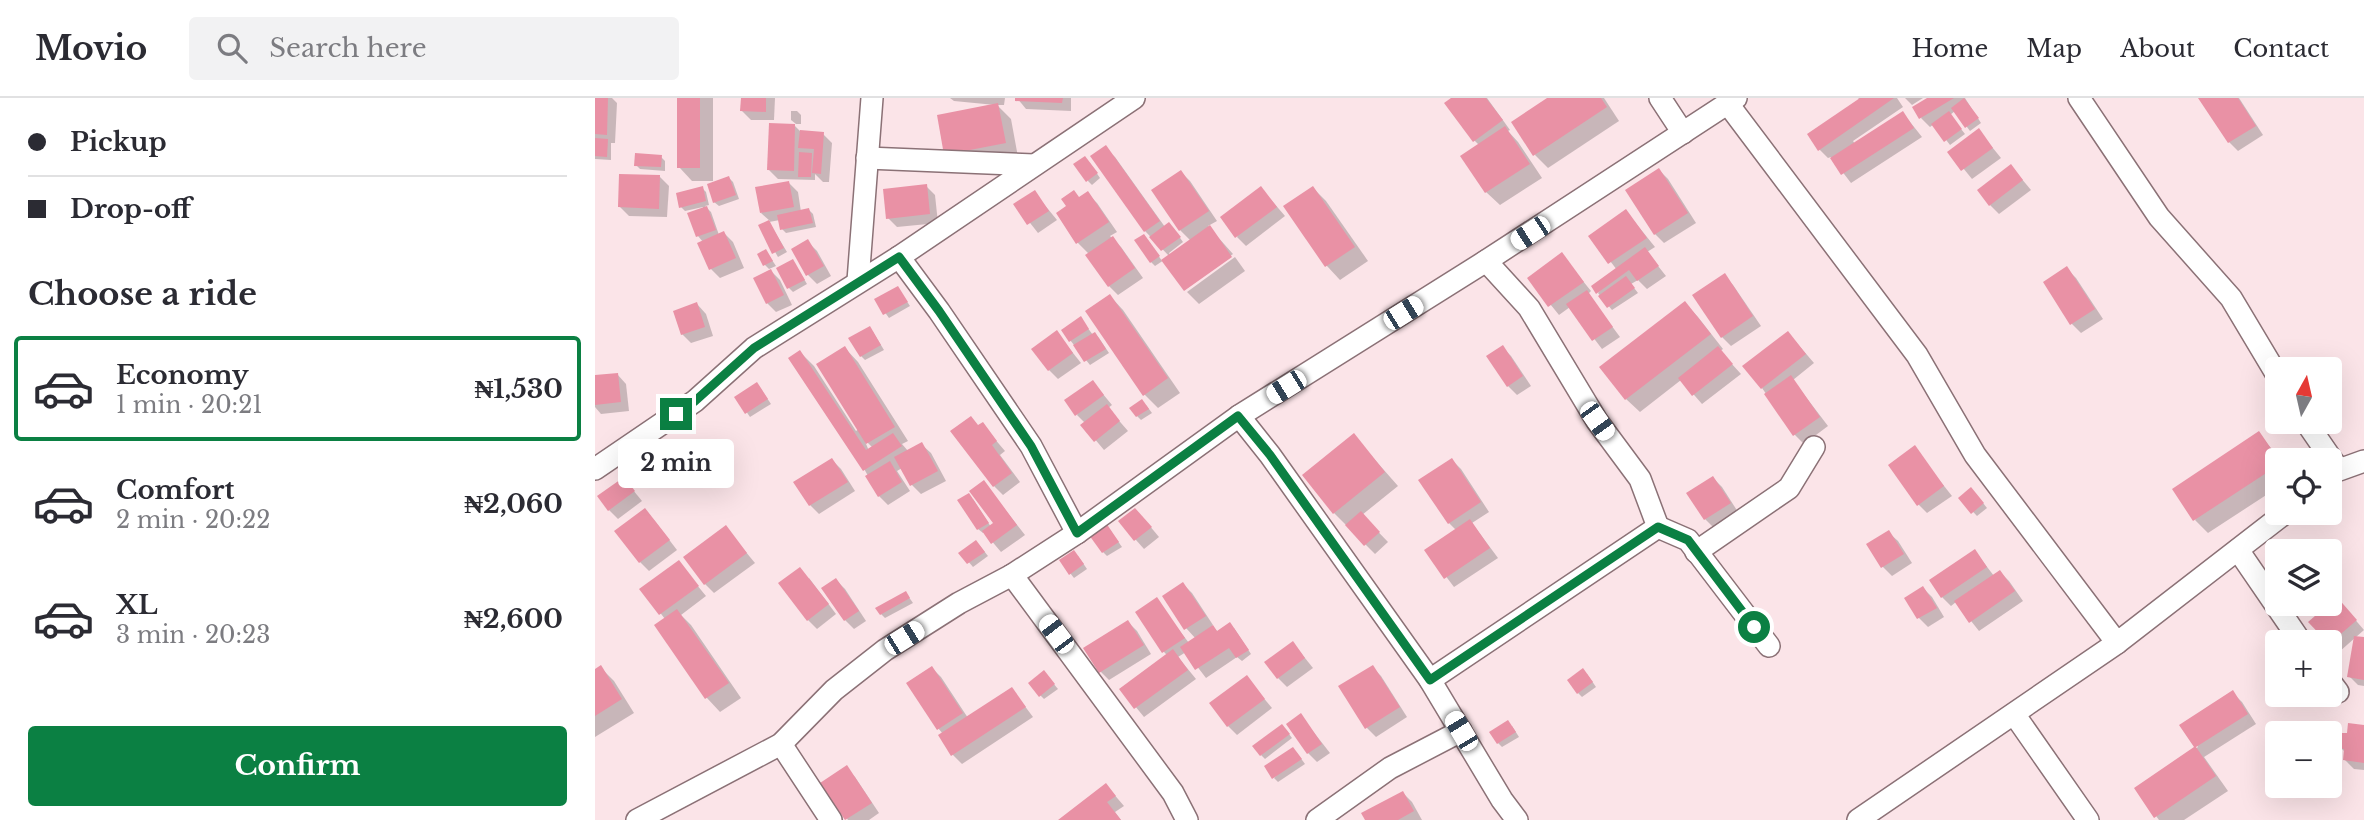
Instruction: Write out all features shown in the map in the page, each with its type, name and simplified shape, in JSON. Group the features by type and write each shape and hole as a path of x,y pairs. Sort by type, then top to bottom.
{"street":[{"path":"858,281 872,98"},
{"path":"595,469 695,401 754,348 899,257 1134,98"},
{"path":"1660,98 1683,133"},
{"path":"2079,98 2159,217 2231,298 2266,357"},
{"path":"637,820 781,744 834,690 885,650 1077,533 1238,416 1486,261 1732,101 1917,355 1975,455 2117,643"},
{"path":"867,158 1034,165"},
{"path":"899,257 1031,446 1077,533"},
{"path":"1486,261 1528,308 1597,421 1640,479 1658,527 1688,540 1769,646"},
{"path":"1238,416 1270,455 1430,680 1517,820"},
{"path":"1696,552 1789,488 1814,447"},
{"path":"2342,471 2364,461"},
{"path":"1858,820 2117,643 2270,525"},
{"path":"1430,680 1658,527"},
{"path":"2238,550 2293,630"},
{"path":"1012,575 1173,793 1187,820"},
{"path":"2014,714 2088,820"},
{"path":"1317,820 1390,768 1461,731"},
{"path":"781,744 831,820"}],"building":[{"path":"595,98 608,98 607,135 595,134"},
{"path":"677,98 700,98 700,168 677,168"},
{"path":"741,98 766,98 766,112 740,111"},
{"path":"1015,98 1063,98 1062,103 1015,101"},
{"path":"1451,98 1486,98 1503,120 1473,142 1444,103"},
{"path":"1547,98 1601,98 1607,107 1533,156 1511,122"},
{"path":"1860,98 1894,98 1818,151 1807,134"},
{"path":"1927,98 1954,98 1919,119 1912,107"},
{"path":"1964,98 1979,118 1965,128 1951,108"},
{"path":"2198,98 2238,98 2256,126 2228,143"},
{"path":"998,103 1006,143 944,155 937,115"},
{"path":"1903,111 1914,128 1841,175 1830,158"},
{"path":"1949,111 1962,129 1944,142 1931,124"},
{"path":"769,123 795,124 794,171 767,170"},
{"path":"1505,126 1530,164 1485,193 1460,156"},
{"path":"1979,128 1993,148 1961,171 1947,152"},
{"path":"800,130 824,132 821,174 812,173 814,149 798,148"},
{"path":"595,138 608,139 607,157 595,156"},
{"path":"1106,145 1160,221 1144,232 1090,156"},
{"path":"799,152 812,153 811,177 798,177"},
{"path":"635,153 662,155 661,167 634,166"},
{"path":"1085,156 1098,173 1086,182 1073,164"},
{"path":"2011,164 2023,180 1989,206 1977,190"},
{"path":"1659,168 1688,213 1654,235 1625,190"},
{"path":"1181,170 1209,211 1179,231 1151,190"},
{"path":"619,174 660,175 659,209 618,207"},
{"path":"729,176 736,195 713,203 707,184"},
{"path":"789,181 794,207 760,213 755,187"},
{"path":"927,184 930,214 886,219 883,189"},
{"path":"703,186 706,201 679,208 676,193"},
{"path":"1261,186 1277,207 1235,238 1220,217"},
{"path":"1313,186 1355,247 1325,267 1283,206"},
{"path":"1035,190 1049,211 1027,225 1013,204"},
{"path":"1074,190 1079,197 1088,191 1109,222 1076,244 1056,213 1066,206 1061,199"},
{"path":"707,206 716,230 696,237 687,213"},
{"path":"809,208 813,223 780,230 777,215"},
{"path":"1626,209 1647,238 1608,264 1588,236"},
{"path":"769,220 784,248 772,254 758,225"},
{"path":"1169,222 1181,237 1161,251 1149,237"},
{"path":"1210,225 1232,257 1184,291 1161,260"},
{"path":"724,231 736,258 709,270 697,243"},
{"path":"1144,234 1160,256 1150,263 1134,240"},
{"path":"1113,236 1135,268 1108,287 1085,255"},
{"path":"808,239 824,266 806,276 791,249"},
{"path":"1645,247 1659,266 1637,281 1629,270 1596,294 1591,286"},
{"path":"766,249 773,261 763,266 757,254"},
{"path":"1562,252 1584,282 1548,307 1527,278"},
{"path":"793,259 805,280 787,289 776,268"},
{"path":"2067,266 2095,309 2070,325 2043,282"},
{"path":"771,269 784,295 766,304 753,278"},
{"path":"1725,273 1753,316 1721,338 1692,295"},
{"path":"1626,276 1635,288 1607,308 1598,296"},
{"path":"898,286 908,302 883,315 874,299"},
{"path":"1587,290 1613,327 1592,341 1566,304"},
{"path":"1110,294 1168,378 1143,396 1085,311"},
{"path":"1685,301 1711,334 1625,400 1599,367"},
{"path":"697,302 705,327 681,335 673,311"},
{"path":"1081,316 1089,329 1069,342 1061,330"},
{"path":"870,326 881,345 860,357 848,338"},
{"path":"1057,330 1073,353 1048,371 1031,349"},
{"path":"1788,331 1806,354 1761,389 1742,366"},
{"path":"1095,332 1106,349 1084,362 1073,345"},
{"path":"1503,345 1523,376 1507,387 1486,356"},
{"path":"845,346 895,427 866,444 816,364"},
{"path":"1718,346 1733,364 1692,396 1678,378"},
{"path":"800,350 866,450 893,433 902,446 863,471 788,358"},
{"path":"618,373 621,402 595,405 595,375"},
{"path":"1791,375 1820,417 1793,436 1764,394"},
{"path":"1093,380 1104,395 1075,416 1064,400"},
{"path":"757,382 768,399 745,414 734,397"},
{"path":"1142,399 1149,409 1136,417 1129,408"},
{"path":"1107,404 1120,421 1094,442 1080,425"},
{"path":"971,416 978,425 983,422 997,441 992,445 1012,473 993,487 950,431"},
{"path":"2259,431 2271,448 2265,448 2265,474 2193,521 2172,489"},
{"path":"1354,433 1385,472 1333,514 1302,475"},
{"path":"922,442 938,471 910,486 894,457"},
{"path":"1915,445 1944,486 1917,506 1888,465"},
{"path":"832,458 848,482 809,506 793,482"},
{"path":"1452,458 1481,502 1448,524 1418,480"},
{"path":"890,461 902,482 878,497 865,476"},
{"path":"1713,476 1731,503 1704,520 1686,493"},
{"path":"624,477 635,491 608,511 597,496"},
{"path":"984,480 1017,525 991,544 982,531 993,523 969,491"},
{"path":"1971,487 1984,503 1971,514 1958,498"},
{"path":"969,493 989,523 977,530 957,500"},
{"path":"645,508 670,540 639,563 614,531"},
{"path":"1135,508 1152,527 1134,541 1118,521"},
{"path":"1361,511 1380,532 1364,546 1345,525"},
{"path":"1470,519 1490,548 1444,579 1424,550"},
{"path":"1106,523 1119,542 1102,553 1089,535"},
{"path":"726,525 747,553 704,585 683,557"},
{"path":"1889,530 1904,554 1881,568 1866,544"},
{"path":"976,540 985,552 967,564 958,553"},
{"path":"1975,549 1987,567 1941,598 1929,580"},
{"path":"1074,550 1084,564 1069,575 1059,560"},
{"path":"679,560 699,586 659,615 639,589"},
{"path":"800,567 829,604 807,621 778,583"},
{"path":"2000,570 2015,591 1969,623 1954,601"},
{"path":"836,578 859,611 844,621 821,588"},
{"path":"1183,582 1206,616 1184,630 1162,596"},
{"path":"1923,586 1937,608 1917,619 1904,598"},
{"path":"906,591 910,598 880,615 875,608"},
{"path":"1157,597 1185,638 1162,653 1135,612"},
{"path":"2342,603 2357,620 2342,633 2342,630 2316,630 2308,622 2315,616 2342,616"},
{"path":"677,609 729,683 705,699 654,625"},
{"path":"1128,620 1144,645 1099,673 1083,648"},
{"path":"1230,622 1249,650 1236,658 1229,648 1195,670 1180,647 1213,625 1217,631"},
{"path":"2354,636 2364,637 2364,680 2347,677"},
{"path":"1293,641 1305,658 1277,679 1264,662"},
{"path":"1173,649 1188,670 1134,709 1119,689"},
{"path":"601,665 622,699 595,716 595,669"},
{"path":"1373,665 1400,707 1365,729 1338,686"},
{"path":"932,666 963,713 937,730 906,683"},
{"path":"1583,668 1593,682 1577,694 1567,680"},
{"path":"1044,670 1055,684 1039,697 1028,683"},
{"path":"1247,675 1265,699 1227,727 1209,703"},
{"path":"1012,687 1026,707 951,756 938,735"},
{"path":"2233,690 2248,714 2196,747 2216,776 2154,818 2134,788 2194,747 2179,725"},
{"path":"1301,713 1322,744 1307,754 1286,724"},
{"path":"1508,720 1516,732 1497,744 1489,732"},
{"path":"2348,723 2364,725 2364,763 2343,760 2342,733 2347,733"},
{"path":"1282,724 1290,734 1260,756 1252,746"},
{"path":"1293,747 1302,759 1272,779 1264,766"},
{"path":"847,765 872,803 845,820 820,783"},
{"path":"1106,783 1116,796 1107,802 1121,820 1058,820"},
{"path":"1403,791 1414,811 1398,820 1365,820 1361,813"}],"route":[{"path":"676,414 695,401 754,348 899,257 987,379 1031,446 1077,533 1238,416 1270,455 1430,680 1658,527 1688,540 1754,627"}]}
